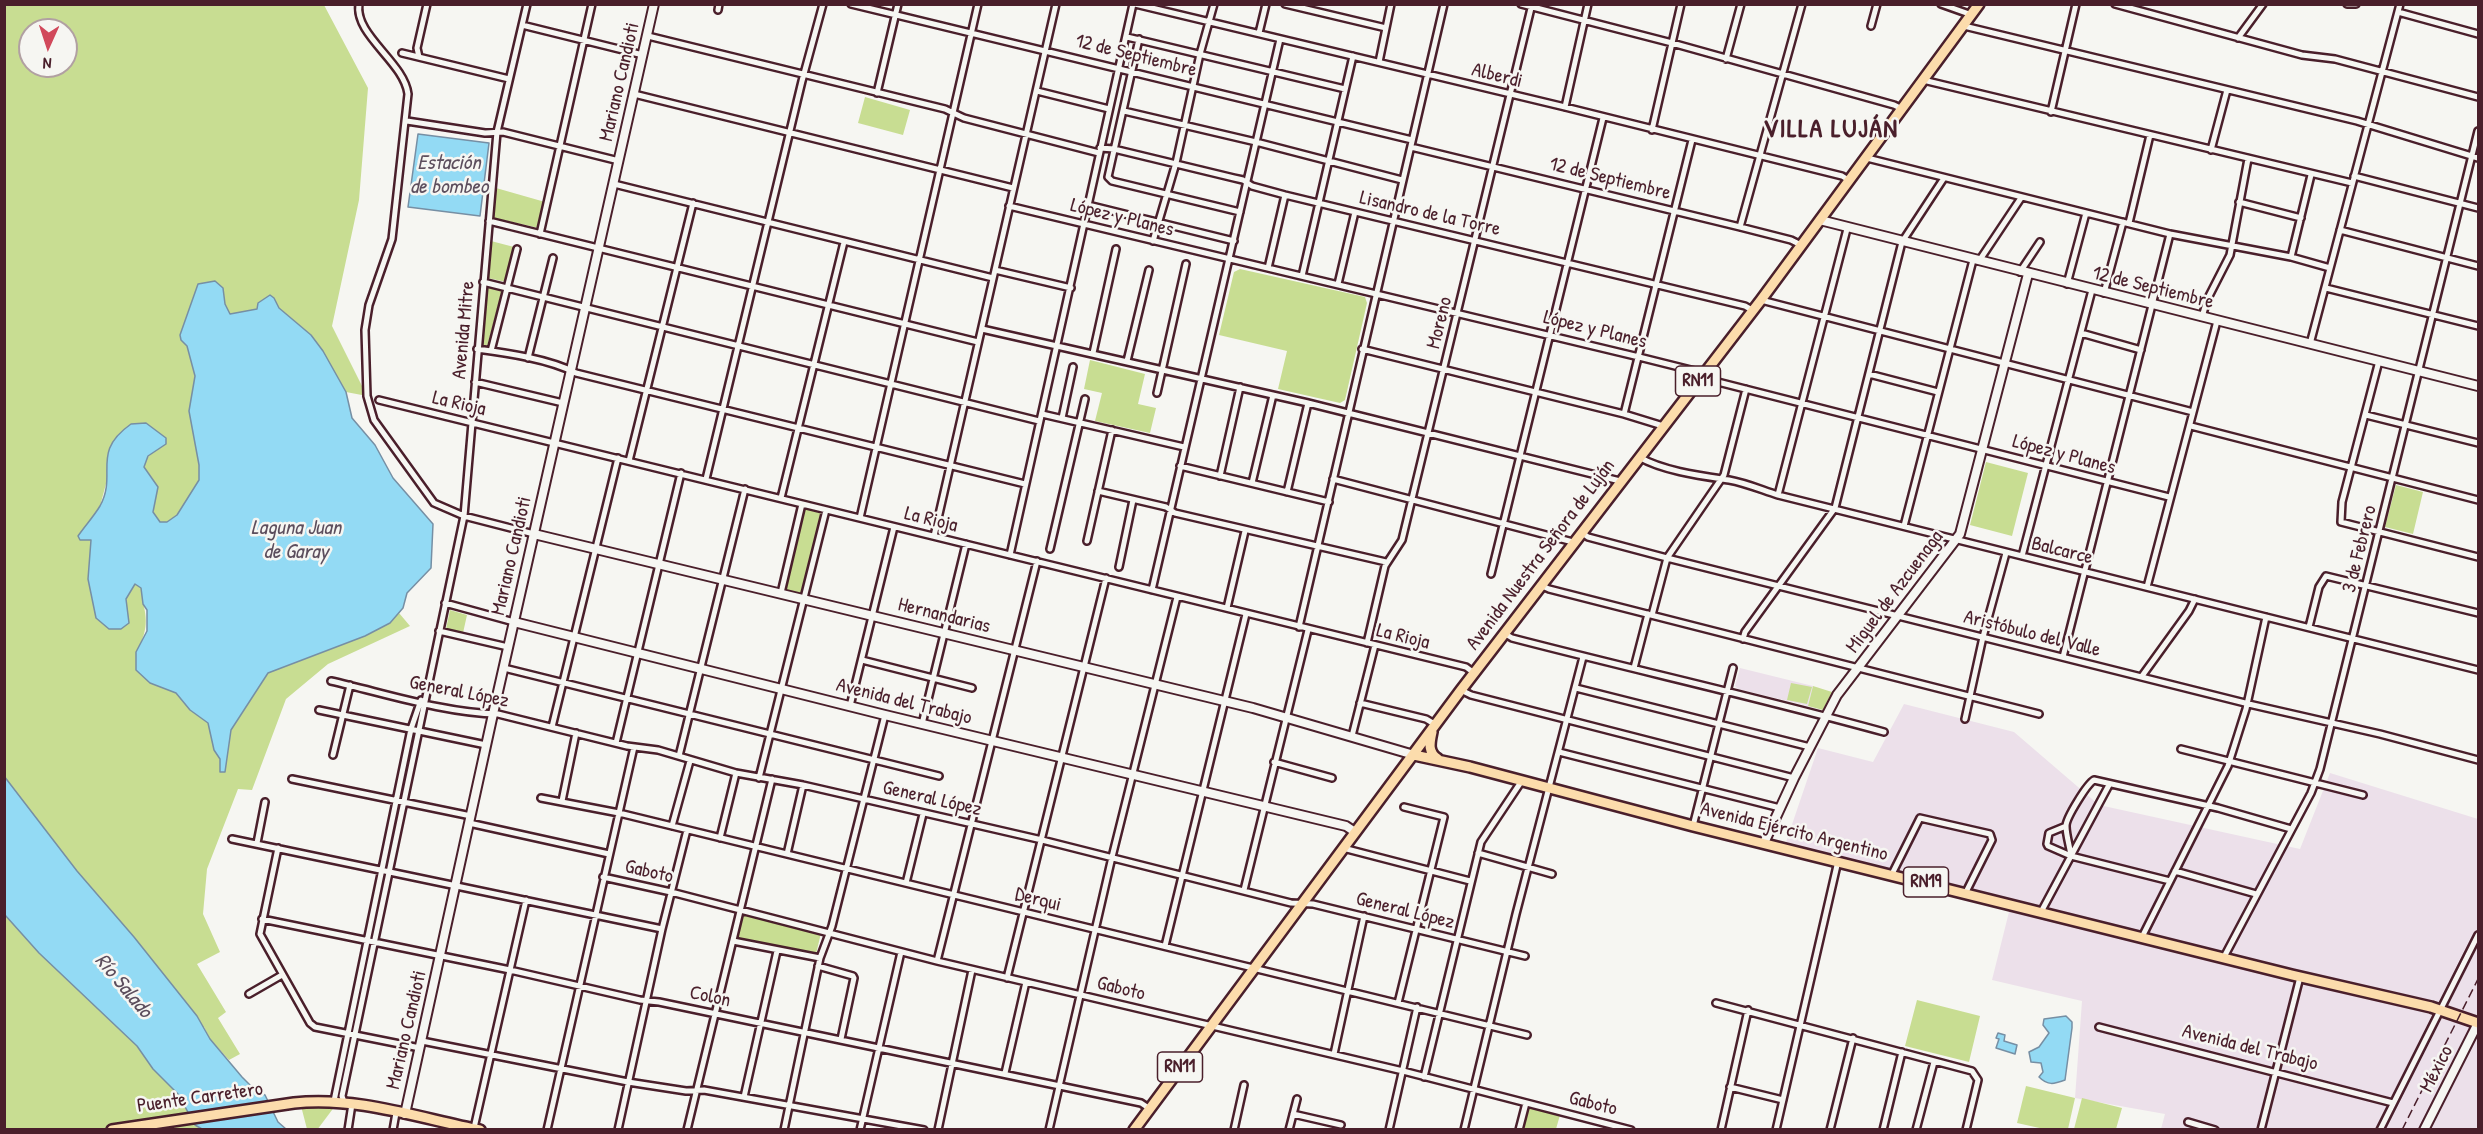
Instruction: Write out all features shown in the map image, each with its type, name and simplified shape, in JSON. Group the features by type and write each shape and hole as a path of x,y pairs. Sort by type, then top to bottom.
{"main road":[{"name":"Avenida Nuestra Señora de Luján","path":"1134,1130 1540,585 1761,300 1979,4"},
{"path":"1434,727 1430,747 1433,756 1438,759"},
{"name":"Avenida Ejército Argentino","path":"1414,755 1438,759 1694,826 2300,977 2431,1007 2440,1012 2478,1023"},
{"name":"Avenida Ejército Argentino","path":"1414,755 1431,762 1489,773"},
{"name":"Puente Carretero","path":"112,1130 294,1103 343,1103 477,1129"}],"street":[{"name":"Hernandarias","path":"359,4 359,13 364,26 406,83 408,94 393,239 366,318 364,341 366,396 374,420 431,501 464,516 1223,701 1414,755"},
{"path":"419,57 417,48 427,4"},
{"name":"Avenida Mitre","path":"343,1103 351,1034 415,730 464,516 497,132 527,4"},
{"path":"540,234 592,4"},
{"name":"Mariano Candioti","path":"393,1130 401,1114 421,1045 486,745 654,4"},
{"path":"706,479 823,4"},
{"name":"12 de Septiembre","path":"851,4 1338,121 1494,167 1740,227 1791,240 1801,245"},
{"path":"877,93 897,4"},
{"path":"860,518 978,4"},
{"path":"934,536 1056,4"},
{"path":"1010,555 1134,4"},
{"name":"Alberdi","path":"1134,4 1564,107 1842,176 1850,181"},
{"path":"1153,241 1176,164 1200,54 1214,4"},
{"path":"1259,33 1266,4"},
{"path":"1285,4 1386,28"},
{"path":"1379,62 1391,5 1383,4"},
{"path":"1299,627 1443,4"},
{"path":"1521,4 1672,43 1902,109"},
{"path":"1564,107 1588,4"},
{"path":"1652,130 1681,4"},
{"path":"1726,59 1741,4"},
{"path":"1740,227 1802,4"},
{"path":"1871,26 1877,4"},
{"path":"1941,4 1971,15"},
{"path":"2051,112 2076,4"},
{"path":"2115,4 2302,55 2335,59 2478,97"},
{"path":"2238,38 2263,4"},
{"path":"2347,4 2356,4"},
{"path":"2310,344 2400,4"},
{"name":"Moreno","path":"1366,643 1386,562 1402,540 1494,167 1531,6"},
{"path":"2398,12 2478,34"},
{"path":"522,25 643,55"},
{"path":"1964,26 2368,125 2475,157"},
{"name":"Lisandro de la Torre","path":"648,36 954,112 964,118 1027,134 1100,150 1114,149 1176,164 1285,195 1567,262 1745,306 1752,310"},
{"path":"1127,37 1346,89"},
{"path":"1139,39 1109,179 1240,212"},
{"path":"1152,590 1280,39"},
{"path":"402,53 509,79"},
{"path":"1302,276 1353,56"},
{"path":"1923,80 2352,183"},
{"path":"2211,150 2227,90"},
{"path":"1037,91 1109,109"},
{"path":"634,94 1013,188"},
{"path":"1124,111 1184,124 1402,180"},
{"path":"1491,574 1603,118"},
{"path":"407,121 485,134 497,132 619,161"},
{"name":"3 de Febrero","path":"2224,957 2315,782 2475,157 2478,131"},
{"path":"2104,293 2150,135"},
{"path":"1624,414 1692,140"},
{"path":"1867,158 2170,234 2291,257 2330,268"},
{"path":"2202,317 2207,300 2229,258 2248,159"},
{"path":"2291,257 2311,175"},
{"path":"2354,176 2478,208"},
{"path":"1743,639 1745,632 1835,508 1902,242 1944,178"},
{"path":"614,184 993,278"},
{"path":"1268,268 1285,195"},
{"path":"1904,526 1938,392 1976,261 2021,198"},
{"path":"2239,202 2301,218"},
{"path":"629,461 693,203"},
{"path":"1088,205 1234,241"},
{"name":"López y Planes","path":"1009,206 1549,334 1695,371 1710,380 2169,497"},
{"path":"1338,284 1355,212"},
{"path":"2067,284 2086,213"},
{"name":"12 de Septiembre","path":"1820,220 1847,229 2478,386"},
{"path":"489,221 978,342"},
{"path":"1778,495 1847,229"},
{"path":"2340,230 2478,266"},
{"path":"2063,657 2170,234"},
{"path":"781,498 844,242"},
{"path":"2024,273 2040,242"},
{"path":"491,351 517,249"},
{"path":"1093,352 1116,249"},
{"path":"528,358 553,258"},
{"path":"1156,393 1186,264"},
{"path":"995,270 1071,288"},
{"path":"1127,361 1149,270"},
{"name":"Miguel de Azcuenaga","path":"1764,843 1825,716 1858,668 1957,539 1963,525 1983,449 2024,273"},
{"path":"483,282 1039,421"},
{"path":"2326,288 2478,326"},
{"path":"2022,556 2092,290"},
{"path":"1761,300 2193,412"},
{"path":"2147,587 2217,321"},
{"path":"982,328 1348,412 1620,482"},
{"path":"2081,333 2141,350"},
{"path":"477,349 528,358 722,411 1025,484"},
{"path":"1362,349 1624,414 1663,426"},
{"path":"2379,361 2341,506 2340,519 2343,523 2478,557"},
{"path":"1062,418 1073,367"},
{"path":"1869,374 1938,392"},
{"path":"475,381 563,403"},
{"path":"1220,476 1240,387"},
{"path":"1634,668 1667,558 1722,480 1746,389"},
{"path":"1252,483 1273,395"},
{"path":"1050,549 1085,399"},
{"name":"La Rioja","path":"379,400 1466,667 1474,673"},
{"path":"1287,492 1308,403"},
{"path":"1042,414 1184,447"},
{"path":"2366,415 2478,443"},
{"path":"2191,426 2478,500"},
{"path":"1087,541 1112,430"},
{"name":"Balcarce","path":"1639,457 1649,462 1754,486 1778,495 2006,553 2478,670"},
{"path":"552,727 618,458"},
{"path":"1180,466 1329,502"},
{"path":"616,743 681,473"},
{"path":"1333,479 1573,542"},
{"path":"679,756 745,489"},
{"path":"1098,491 1245,531 1386,562"},
{"path":"1119,567 1133,500"},
{"path":"781,593 802,504"},
{"path":"759,778 826,510"},
{"path":"850,706 894,526"},
{"path":"1227,608 1245,531"},
{"name":"Aristóbulo del Valle","path":"1581,532 1588,537 1667,558 2478,760"},
{"path":"922,724 966,544"},
{"path":"1965,719 1983,637 2006,553"},
{"path":"938,961 1036,561"},
{"path":"2309,627 2319,587 2324,578 2328,576 2478,613"},
{"path":"1007,978 1106,578"},
{"path":"1540,585 1549,590 2039,714"},
{"path":"1049,1130 1112,857 1177,597"},
{"path":"2142,676 2190,611 2194,599"},
{"name":"Avenida del Trabajo","path":"445,603 638,654 1347,827 1355,832"},
{"path":"1165,946 1246,614"},
{"path":"2142,937 2209,807 2230,760 2247,702 2266,617"},
{"path":"1244,890 1308,630"},
{"path":"439,631 508,647"},
{"path":"1504,633 1512,638 1583,657 1727,690 1884,732"},
{"path":"1352,736 1375,645"},
{"path":"1464,1130 1507,951 1583,657"},
{"path":"862,660 972,688"},
{"path":"504,668 939,776"},
{"path":"1694,826 1733,668"},
{"name":"General López","path":"331,681 423,702 493,714 679,756 736,773 803,785 1042,840 1291,903 1302,903 1364,916 1525,956"},
{"path":"333,755 350,685"},
{"path":"1576,688 1810,747"},
{"path":"1461,690 1794,778"},
{"path":"1360,703 1426,719 1434,727"},
{"path":"319,710 486,745"},
{"path":"784,1130 818,966 829,933 885,715"},
{"path":"562,801 576,733"},
{"path":"547,1130 634,747"},
{"path":"2181,749 2363,795"},
{"path":"1559,752 1780,808"},
{"path":"672,826 690,760"},
{"path":"1274,762 1332,778"},
{"path":"720,838 736,773"},
{"name":"Gaboto","path":"292,779 400,802 609,854"},
{"path":"687,1130 772,779"},
{"path":"2071,856 2066,826 2090,782 2101,780 2109,785 2209,807 2291,829"},
{"path":"1424,1077 1482,839 1521,782"},
{"path":"787,854 803,785"},
{"path":"2042,912 2109,785"},
{"name":"Derqui","path":"541,798 619,813 1527,1035"},
{"path":"257,843 265,802"},
{"path":"1398,1002 1444,817 1404,807"},
{"path":"906,883 923,814"},
{"path":"1892,874 1920,818 1992,837 1966,892"},
{"path":"2066,826 2049,833 2047,844 2052,849 2170,881"},
{"path":"618,1130 662,929 687,830"},
{"path":"232,839 662,929"},
{"path":"278,848 260,934 310,1023 315,1026 351,1034 491,1055 628,1082 695,1091 704,1090 924,1130"},
{"path":"1343,848 1470,881"},
{"path":"1478,853 1552,874"},
{"path":"1776,1130 1838,861"},
{"path":"2175,871 2256,894"},
{"name":"Gaboto","path":"603,877 671,892 1007,978 1334,1054 1631,1130"},
{"path":"477,1129 526,900"},
{"path":"1334,1054 1364,916"},
{"name":"Colon","path":"262,919 1005,1073 1141,1103 1150,1108"},
{"path":"2380,1130 2478,935"},
{"path":"733,941 820,958"},
{"path":"744,1097 777,951"},
{"path":"860,1130 901,952"},
{"path":"818,966 854,978 841,1039"},
{"path":"938,1130 972,969"},
{"path":"249,994 282,975"},
{"path":"2260,1130 2300,977"},
{"path":"1005,1073 1026,982"},
{"path":"1716,1002 1972,1071 1978,1080 1966,1130"},
{"path":"1389,1130 1417,1007"},
{"path":"1721,1130 1748,1010"},
{"name":"México","path":"2424,1130 2478,1023"},
{"name":"Avenida del Trabajo","path":"2098,1027 2393,1102"},
{"name":"Avenida Mitre","path":"343,1103 351,1034"},
{"path":"1830,1130 1853,1038"},
{"path":"1883,1130 1902,1052"},
{"path":"1916,1130 1934,1062"},
{"path":"1234,1130 1244,1085"},
{"path":"1730,1087 1783,1100"},
{"path":"1289,1130 1297,1099"},
{"path":"343,1103 348,1130"},
{"path":"1519,1130 1526,1103"},
{"path":"1293,1114 1341,1125"},
{"path":"2188,1122 2216,1130"}],"shaded area":[{"path":"1740,668 1813,686 1808,706 1738,689 1735,686"},
{"path":"1904,704 2014,732 2099,805 2300,849 2330,773 2478,819 2478,1129 2161,1129 2165,1114 2075,1098 2082,1001 1992,980 2011,904 1784,848 1818,748 1873,762"}],"green space":[{"path":"5,5 324,5 368,88 359,200 332,326 367,396 346,392 311,335 279,308 270,295 258,303 257,309 230,314 225,304 223,288 198,284 180,335 181,340 187,346 195,376 189,411 199,465 199,481 177,515 167,522 160,522 154,510 155,485 144,468 147,458 166,438 107,480 91,540 88,580 97,618 129,623 126,599 135,584 141,588 146,624 139,647 150,683 176,693 190,710 208,723 225,770 231,730 268,673 365,636 390,623 399,613 410,626 328,664 286,699 252,790 238,789 207,869 203,914 220,952 197,964 226,1012 218,1018 240,1054 229,1060 210,1039 204,1027 178,1094 202,1129 5,1130"},
{"path":"865,97 910,110 903,135 858,123"},
{"path":"496,188 545,202 539,228 494,218"},
{"path":"491,241 514,247 506,282 488,278"},
{"path":"1240,269 1365,297 1367,303 1345,400 1340,403 1278,389 1287,351 1219,335 1234,272"},
{"path":"489,285 502,290 487,347 482,344"},
{"path":"1090,360 1145,374 1138,404 1156,408 1150,433 1095,421 1102,393 1084,389"},
{"path":"1986,462 2028,473 2012,536 1970,525"},
{"path":"2396,485 2423,492 2413,534 2385,527"},
{"path":"805,509 821,513 801,595 785,591"},
{"path":"450,610 467,615 463,633 446,629"},
{"path":"1791,683 1812,687 1807,704 1787,700"},
{"path":"1813,686 1832,692 1823,710 1808,706"},
{"path":"743,914 821,933 816,954 738,939"},
{"path":"1917,1000 1980,1016 1969,1062 1905,1046"},
{"path":"2026,1086 2075,1098 2068,1129 2044,1129 2017,1123"},
{"path":"2082,1098 2122,1108 2116,1129 2074,1129"},
{"path":"301,1106 335,1106 317,1130 307,1129"},
{"path":"1527,1106 1560,1115 1556,1129 1522,1130"}],"water":[{"name":"Estación de bombeo","path":"418,134 489,143 480,216 408,207"},
{"name":"Laguna Juan de Garay","path":"215,281 223,288 225,304 230,314 257,309 258,303 270,295 279,308 311,335 323,351 346,392 352,418 375,445 393,478 433,524 431,568 407,593 403,608 390,623 365,636 268,673 231,730 225,772 220,772 220,759 214,750 208,723 190,710 176,693 150,683 136,670 136,652 147,631 147,610 143,604 141,588 135,584 126,599 129,623 121,629 109,629 96,618 88,579 91,540 80,540 78,536 98,510 105,494 111,444 131,424 146,423 166,438 166,444 148,456 144,467 158,487 153,512 160,522 167,522 177,515 199,480 199,465 189,411 195,376 187,346 181,340 180,335 198,284"},
{"name":"Río Salado","path":"4,776 77,871 134,937 197,1016 210,1039 242,1077 255,1090 265,1095 278,1122 286,1129 202,1129 195,1125 178,1094 153,1069 137,1046 39,953 5,915"},
{"path":"2066,1016 2072,1022 2072,1028 2065,1080 2048,1083 2039,1077 2043,1072 2041,1063 2031,1062 2029,1052 2039,1047 2049,1033 2043,1025 2044,1019"},
{"path":"1998,1033 2005,1035 2004,1041 2017,1045 2015,1054 1996,1048"}],"railway":[{"path":"2402,1130 2478,979"}],"district":[{"name":"VILLA LUJÁN","path":"1831,130"}]}
